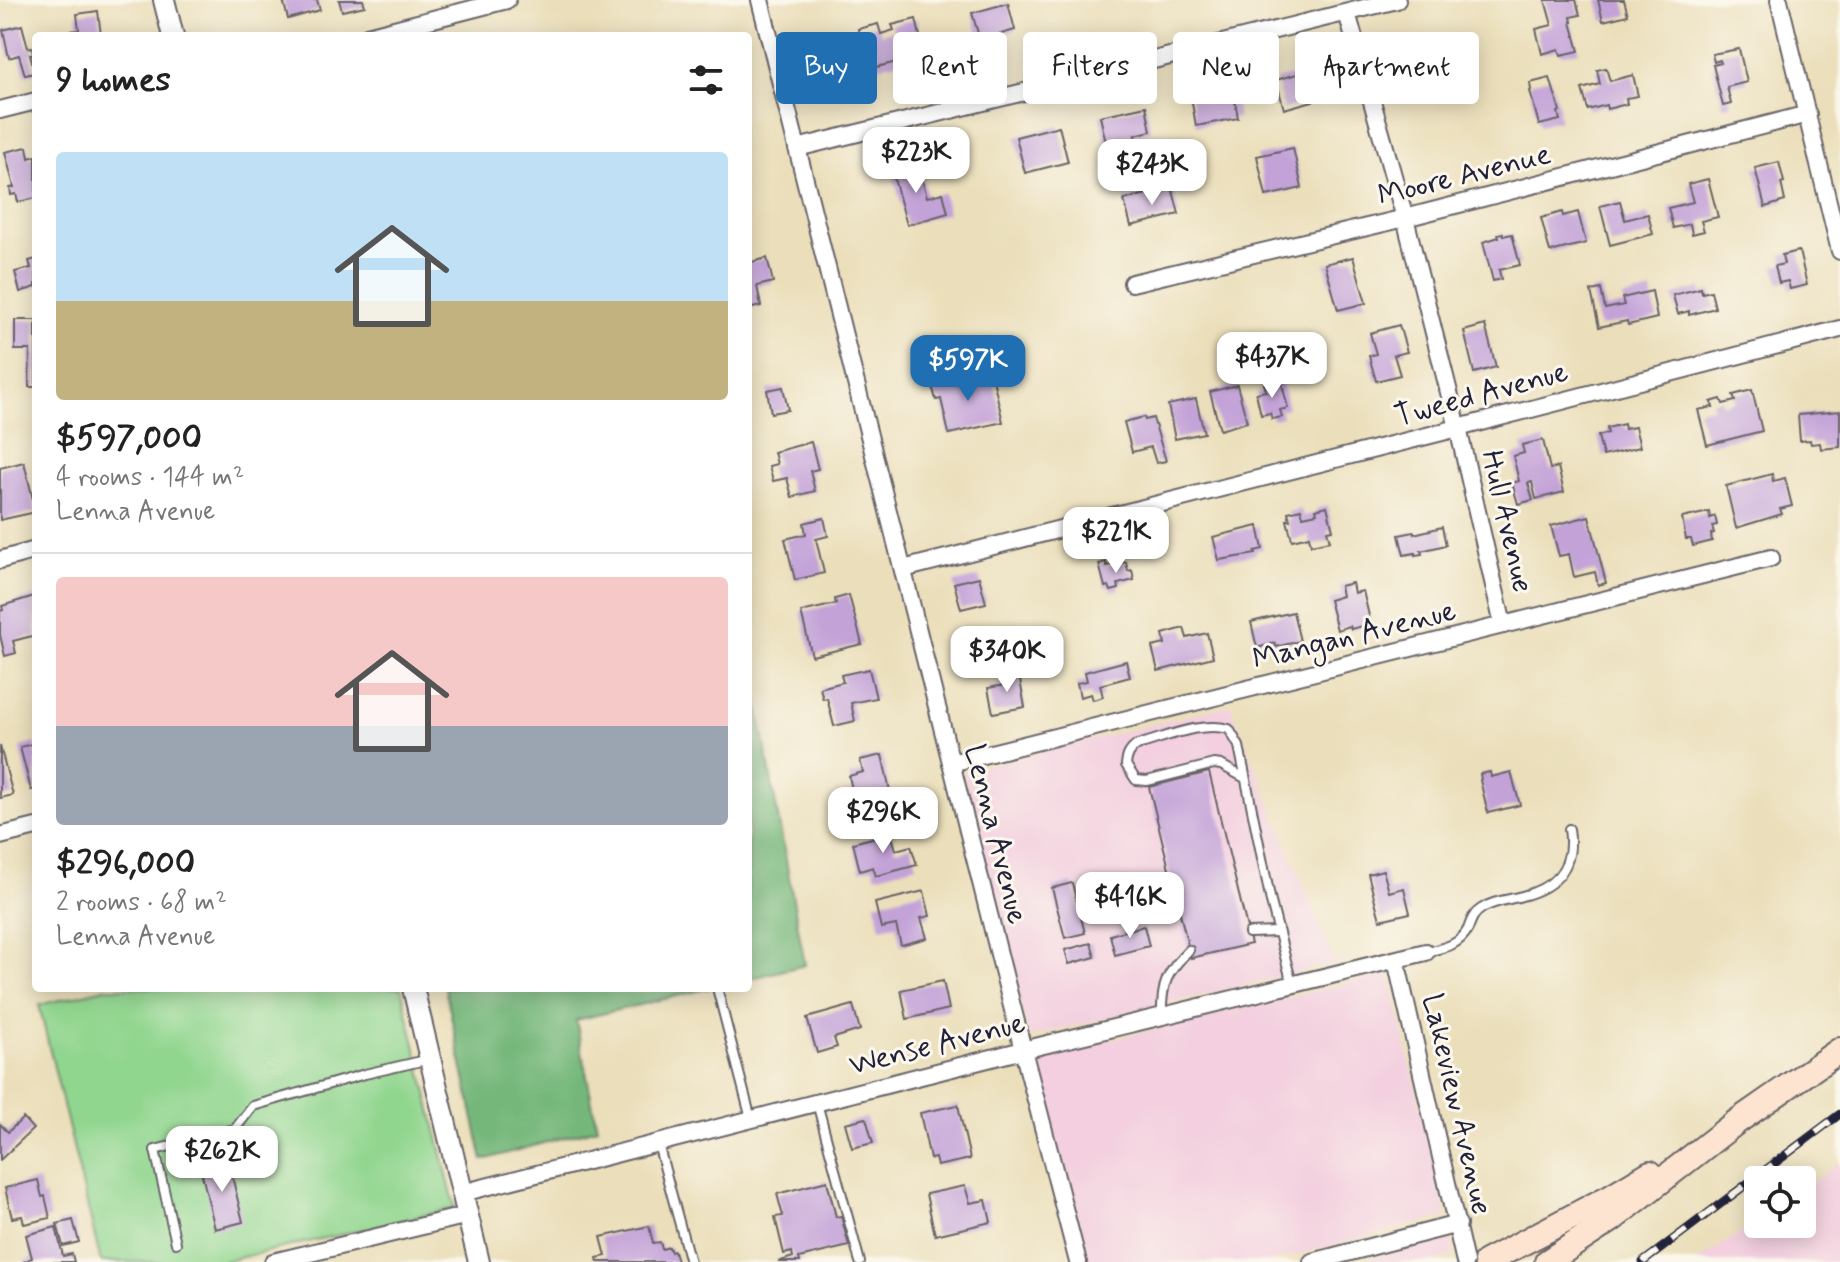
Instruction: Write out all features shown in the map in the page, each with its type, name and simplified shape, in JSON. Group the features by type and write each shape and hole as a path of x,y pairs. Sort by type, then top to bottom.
{"main road":[{"path":"1547,1262 1611,1220 1735,1123 1840,1050"},
{"path":"1486,1262 1608,1198 1735,1123"}],"street":[{"path":"164,0 172,32"},
{"path":"383,32 507,0"},
{"name":"Lenna Avenue","path":"760,0 1078,1262"},
{"path":"797,148 1397,0"},
{"path":"1779,0 1840,251"},
{"name":"Hull Avenue","path":"1347,13 1405,218 1503,625"},
{"path":"0,110 32,102"},
{"name":"Moore Avenue","path":"1132,283 1405,218 1808,114"},
{"name":"Tweed Avenue","path":"903,569 1840,329"},
{"path":"0,560 32,551"},
{"name":"Mangan Avenue","path":"951,763 1771,558"},
{"path":"0,836 32,828"},
{"name":"Wense Avenue","path":"462,1193 1023,1050 1426,952"},
{"name":"Lakeview Avenue","path":"1396,960 1465,1262"},
{"path":"414,992 479,1262"},
{"path":"273,1262 468,1215"},
{"path":"1312,1262 1458,1224"}],"lane":[{"path":"1245,778 1214,764 1147,781 1136,780 1126,765 1127,756 1137,745 1192,730 1217,726 1229,729 1236,737 1292,985"},
{"path":"1426,952 1453,945 1461,939 1472,917 1481,909 1534,892 1554,881 1569,860 1572,843 1569,829"},
{"path":"1249,933 1278,932"},
{"path":"1162,1016 1161,998 1165,980 1175,963 1189,950"},
{"path":"718,992 751,1120"},
{"path":"176,1243 155,1150 235,1129 253,1106 430,1059"},
{"path":"817,1103 860,1262"},
{"path":"658,1144 690,1262"}],"shaded area":[{"path":"1230,705 1334,961 1357,958 1029,1037 963,772"},
{"path":"1389,973 1446,1216 1268,1262 1088,1262 1035,1058"},
{"path":"1840,1163 1840,1262 1697,1262 1744,1230 1744,1238 1816,1238 1816,1180"},
{"path":"1451,1237 1454,1254 1433,1262 1355,1262"}],"green space":[{"path":"752,674 805,965 752,978"},
{"path":"92,992 402,992 455,1208 221,1262 101,1262 39,1005"},
{"path":"446,992 693,992 576,1020 597,1128 483,1160"}],"building":[{"path":"283,0 317,0 320,10 288,19"},
{"path":"339,0 363,0 365,6 342,11"},
{"path":"1545,0 1576,0 1580,15 1571,17 1571,22 1579,51 1561,55 1559,49 1542,54 1536,29 1552,25"},
{"path":"1598,0 1624,0 1628,15 1603,21"},
{"path":"1008,3 1015,30 978,32 972,13"},
{"path":"98,11 101,32 69,32 79,30 77,14"},
{"path":"916,19 919,32 893,32 893,63 877,67 877,32 859,32 858,29 878,24 881,34 894,30 892,25"},
{"path":"22,25 28,48 32,47 32,74 25,75 19,55 9,58 3,30"},
{"path":"1739,49 1747,82 1727,87 1731,104 1723,106 1713,65 1721,63 1720,60 1714,62 1712,54"},
{"path":"1606,68 1610,81 1633,75 1638,96 1626,98 1627,104 1588,110 1582,89 1600,84 1597,70"},
{"path":"1295,75 1295,104 1302,104 1284,109 1279,79"},
{"path":"1550,78 1560,120 1539,125 1530,83"},
{"path":"1192,104 1236,104 1238,118 1196,126"},
{"path":"1146,106 1151,131 1135,135 1139,152 1121,156 1117,141 1106,143 1100,116"},
{"path":"1059,126 1068,162 1025,173 1016,137"},
{"path":"27,147 29,158 32,157 32,199 18,202 16,194 11,195 10,188 14,187 5,152"},
{"path":"1293,148 1302,188 1266,196 1257,156"},
{"path":"917,160 927,197 943,193 948,213 907,225 891,168"},
{"path":"1779,162 1785,201 1765,207 1755,168"},
{"path":"1708,179 1718,217 1701,221 1704,231 1692,234 1690,224 1673,228 1668,208 1693,202 1688,184"},
{"path":"1172,187 1179,214 1131,226 1124,200"},
{"path":"1620,201 1625,220 1648,214 1653,234 1610,245 1600,206"},
{"path":"1562,212 1563,216 1578,212 1586,243 1550,252 1541,218"},
{"path":"1503,233 1503,236 1512,234 1520,265 1499,270 1501,279 1493,281 1483,242"},
{"path":"1799,251 1807,285 1790,289 1788,281 1779,283 1775,266 1784,264 1782,255"},
{"path":"1353,257 1366,303 1338,310 1325,264"},
{"path":"767,258 773,282 757,286 761,306 752,308 752,262"},
{"path":"32,260 32,288 20,292 15,272 31,268 29,261"},
{"path":"1701,288 1702,293 1711,291 1715,308 1689,315 1689,311 1678,314 1673,295"},
{"path":"1601,289 1605,309 1624,305 1622,298 1652,291 1657,318 1628,325 1627,321 1599,327 1591,291"},
{"path":"15,320 32,320 32,387 29,387 30,350 15,350"},
{"path":"1399,325 1407,352 1394,355 1400,375 1376,381 1369,356 1376,354 1370,333"},
{"path":"1485,325 1496,367 1474,373 1464,331"},
{"path":"992,375 1003,422 949,434 941,399 936,400 931,381 952,376 954,384"},
{"path":"1281,380 1288,408 1280,410 1282,417 1272,419 1270,413 1261,415 1256,393 1266,391 1264,384"},
{"path":"1237,385 1247,422 1220,430 1210,392"},
{"path":"783,387 788,410 771,413 767,390"},
{"path":"1752,390 1762,431 1707,445 1698,410 1713,407 1711,402 1721,399 1723,404 1735,401 1733,395"},
{"path":"1196,399 1204,433 1175,439 1168,405"},
{"path":"1840,411 1840,447 1821,449 1820,443 1800,441 1798,415"},
{"path":"1144,417 1145,420 1153,418 1166,461 1156,463 1151,447 1132,452 1124,422"},
{"path":"1624,424 1625,429 1635,427 1640,447 1603,456 1598,436 1608,433 1607,428"},
{"path":"1543,440 1550,469 1558,467 1564,492 1536,499 1532,482 1528,483 1533,500 1518,504 1512,483 1519,481 1513,456 1524,453 1522,445"},
{"path":"811,442 818,469 810,471 815,491 792,497 787,478 773,481 769,466 777,464 774,452"},
{"path":"24,462 32,495 32,513 0,520 0,468"},
{"path":"1772,474 1773,481 1785,478 1792,506 1780,509 1782,514 1736,528 1726,486"},
{"path":"1327,506 1333,530 1327,531 1330,541 1311,545 1309,536 1292,540 1288,512 1301,509 1303,516 1317,513 1316,509"},
{"path":"1709,512 1710,518 1715,516 1717,525 1712,526 1712,541 1693,546 1691,539 1686,539 1682,518"},
{"path":"1589,516 1606,583 1598,585 1595,572 1574,577 1569,554 1559,556 1551,526"},
{"path":"824,518 828,536 816,539 824,573 795,580 785,539 806,534 804,523"},
{"path":"1258,526 1263,549 1255,551 1256,554 1219,560 1213,537"},
{"path":"1442,527 1446,545 1421,551 1422,554 1404,555 1399,535"},
{"path":"1106,562 1107,566 1126,562 1134,580 1118,584 1119,589 1111,591 1109,586 1105,587 1099,564"},
{"path":"979,577 986,603 961,609 954,583"},
{"path":"1352,583 1354,593 1363,591 1371,624 1337,630 1329,600 1342,596 1340,586"},
{"path":"849,595 862,644 812,656 801,612 836,604 835,599"},
{"path":"32,597 32,636 13,641 16,653 5,656 0,635 2,606"},
{"path":"1293,612 1300,641 1257,648 1251,622"},
{"path":"1184,628 1187,638 1207,633 1213,657 1158,671 1152,647 1165,644 1163,634"},
{"path":"1126,661 1130,677 1100,685 1103,697 1093,700 1091,694 1080,697 1077,683 1087,681 1085,672"},
{"path":"869,669 876,698 851,703 855,721 834,726 827,698 823,699 820,688 843,682 841,675"},
{"path":"1018,670 1025,707 993,713 988,688 1005,685 1003,673"},
{"path":"32,744 32,790 31,790 20,747"},
{"path":"0,746 13,795 0,798"},
{"path":"882,755 892,800 856,808 849,776 863,772 860,760"},
{"path":"1209,772 1251,944 1191,958 1149,787"},
{"path":"1490,772 1491,777 1511,772 1520,805 1488,813 1480,774"},
{"path":"891,833 896,850 911,846 917,865 876,876 873,867 860,871 853,843"},
{"path":"1383,870 1389,892 1404,888 1410,913 1380,920 1368,874"},
{"path":"1072,883 1085,933 1065,938 1052,888"},
{"path":"924,891 930,916 921,918 927,938 901,945 896,925 881,928 875,903"},
{"path":"1144,926 1149,946 1115,955 1110,935"},
{"path":"1091,943 1095,957 1069,964 1065,950"},
{"path":"943,981 949,1009 907,1019 901,990"},
{"path":"853,1005 860,1030 834,1038 837,1047 817,1053 807,1018"},
{"path":"958,1105 970,1159 937,1166 935,1158 930,1159 920,1113"},
{"path":"23,1118 33,1129 0,1160 0,1124 8,1132"},
{"path":"866,1118 873,1143 852,1148 845,1123"},
{"path":"228,1159 243,1222 215,1229 200,1166"},
{"path":"38,1180 50,1218 24,1224 22,1216 12,1218 5,1188"},
{"path":"827,1181 836,1217 841,1216 849,1246 799,1258 800,1262 778,1262 793,1257 792,1252 784,1254 775,1217 783,1216 777,1194"},
{"path":"965,1186 970,1203 986,1200 991,1222 935,1235 926,1194"},
{"path":"73,1220 79,1242 63,1246 57,1224"},
{"path":"649,1226 653,1243 660,1242 662,1249 669,1247 671,1252 674,1251 677,1262 598,1262 597,1258 606,1256 601,1237"},
{"path":"56,1227 63,1256 72,1254 74,1262 23,1262 32,1258 26,1235"}],"railway":[{"path":"1643,1262 1840,1114"}]}
